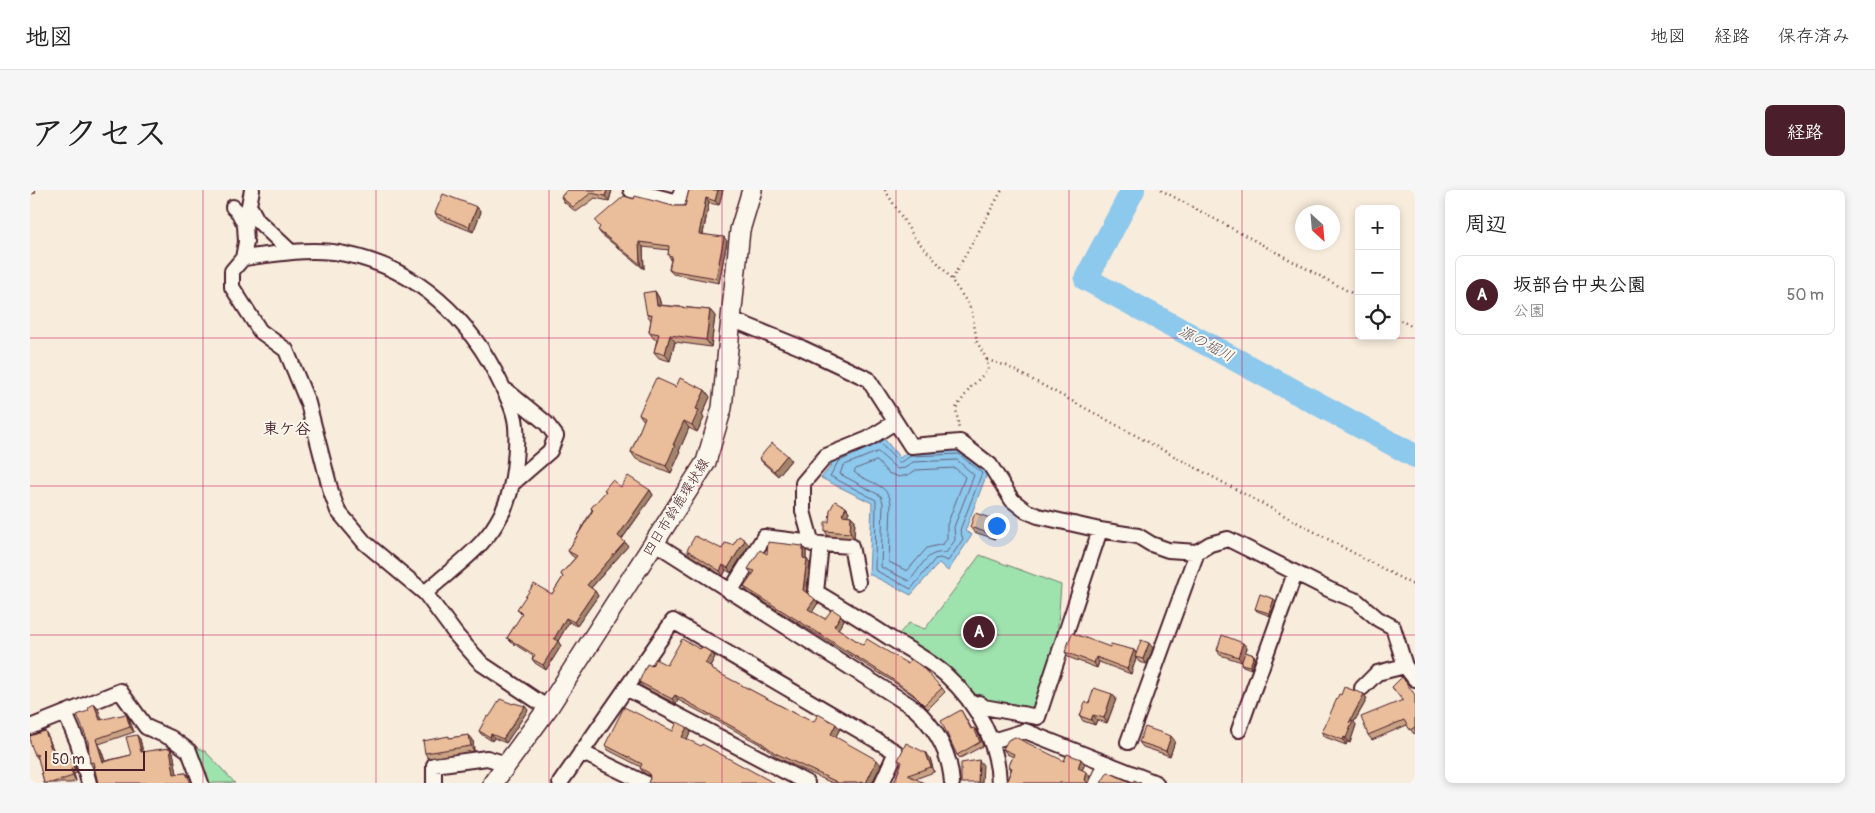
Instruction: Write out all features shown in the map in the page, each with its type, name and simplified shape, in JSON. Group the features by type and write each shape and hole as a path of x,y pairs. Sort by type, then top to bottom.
{"main road":[{"name":"四日市鈴鹿環状線","path":"493,783 548,708 706,462 722,408 740,230 752,190"}],"street":[{"path":"252,190 245,225 246,242 243,258 232,271 232,287 260,331 286,350 308,403 331,492 338,511 347,524 375,553 425,593 457,636 482,664 548,708"},
{"path":"631,190 678,202 682,190"},
{"path":"233,207 239,213 245,225"},
{"path":"250,207 258,220 292,252"},
{"path":"243,258 292,252 332,252 355,256 402,276 423,288 444,304 468,328 488,357 513,410 516,425 512,484 503,512 490,532 481,543 425,593"},
{"path":"731,319 802,348 868,379 911,446 960,442 990,465 998,474 1012,500 1026,511 1100,530 1138,536 1151,544 1168,550 1197,552 1210,544 1228,540 1357,601 1378,619 1393,627 1405,666 1415,679"},
{"path":"503,387 546,423 556,436 550,452 512,484"},
{"path":"895,422 868,439 826,456 803,483 802,511 816,544 816,592 932,665 959,687 992,741 997,759 999,783"},
{"path":"972,706 979,703 984,707 1038,717 1100,530"},
{"path":"730,592 764,537 816,544 851,546 858,582"},
{"path":"655,543 914,708 926,719 942,742 951,765 952,783"},
{"path":"1128,742 1197,552"},
{"path":"1240,730 1295,573"},
{"path":"560,783 673,621 896,752 882,783"},
{"path":"1362,688 1377,673 1405,666"},
{"path":"626,688 807,783"},
{"path":"30,727 120,692 146,727 171,738 189,751 201,783"},
{"path":"65,713 78,743 89,783"},
{"path":"992,741 1025,731 1156,783"},
{"path":"581,752 645,783"},
{"path":"434,783 434,765 487,758 507,764"},
{"path":"1097,783 1106,762"}],"path":[{"path":"885,190 914,237 952,279 972,312 977,342 987,360 987,373 971,387 956,408 958,426 964,446"},
{"path":"952,279 1002,190"},
{"path":"1161,190 1355,295"},
{"path":"1400,320 1415,328"},
{"path":"987,360 1007,366 1415,586"}],"green space":[{"path":"980,555 1061,585 1056,650 1034,712 987,703 973,696 961,680 940,662 898,635 909,623 925,629"},
{"path":"193,746 205,751 235,783 207,783"}],"water":[{"path":"881,435 900,458 908,451 962,449 988,471 965,531 972,535 948,571 939,563 911,595 869,574 872,503 821,478 832,465 829,462"}],"building":[{"path":"567,190 607,190 605,196 591,193 573,207 561,197"},
{"path":"689,190 718,190 715,201 706,198 699,234 724,237 716,278 669,270 672,256 668,255 669,246 639,242 640,264 598,230 600,227 595,221 624,196 634,199 635,196 673,206 685,206"},
{"path":"443,194 477,207 469,227 435,213"},
{"path":"655,291 657,305 710,310 706,340 670,335 665,354 654,352 659,334 649,332 652,314 647,315 643,293"},
{"path":"656,378 676,387 680,378 705,390 696,409 699,410 692,425 684,421 666,466 631,452 645,417 639,414"},
{"path":"772,443 787,455 774,471 759,458"},
{"path":"628,476 650,490 618,536 625,542 587,585 595,591 574,622 566,618 554,639 558,641 543,665 532,659 535,655 507,638 522,614 517,609 534,584 552,594 563,577 561,574 577,556 568,551 593,510 591,508 606,491 604,490 612,480 621,487"},
{"path":"835,501 846,507 842,515 851,516 850,533 825,531 825,522 829,522 830,510"},
{"path":"975,513 996,520 991,534 970,527"},
{"path":"695,536 722,549 725,543 733,545 739,536 745,540 728,568 723,565 720,571 687,550"},
{"path":"768,542 803,546 803,558 807,559 803,590 815,599 808,609 825,619 832,609 841,615 834,626 863,645 867,639 908,664 911,659 921,666 942,688 924,705 913,694 889,677 744,587 755,571 748,569 760,550 767,554"},
{"path":"1260,594 1274,599 1269,613 1255,609"},
{"path":"1072,633 1110,647 1111,644 1134,650 1127,669 1096,657 1094,663 1065,652"},
{"path":"1222,635 1243,643 1238,657 1217,650"},
{"path":"682,639 712,653 705,663 712,667 711,669 802,717 814,722 818,714 836,724 831,734 877,760 866,783 837,783 775,753 762,743 675,695 672,699 639,682 647,664 652,666 655,659 667,665"},
{"path":"1141,640 1149,643 1143,659 1135,657"},
{"path":"1245,652 1254,655 1250,666 1241,664"},
{"path":"1402,677 1415,695 1415,727 1410,730 1404,720 1368,735 1361,717 1403,700 1392,687"},
{"path":"1344,687 1364,694 1349,723 1353,721 1346,738 1344,737 1343,740 1322,732"},
{"path":"1094,688 1112,694 1104,718 1093,715 1091,720 1080,716 1085,702 1089,703"},
{"path":"500,699 525,706 503,739 491,734 490,737 479,731 487,716 489,717"},
{"path":"94,704 100,720 126,714 130,727 96,739 103,762 131,755 126,737 137,735 141,752 170,748 174,774 186,773 191,783 98,783 93,762 90,763 88,741 77,715 88,711 89,707"},
{"path":"624,707 673,731 677,722 687,727 682,737 701,746 702,744 774,783 648,783 649,773 640,768 642,764 605,745"},
{"path":"961,710 971,729 974,728 980,742 957,755 941,721"},
{"path":"1145,727 1171,736 1166,751 1139,742"},
{"path":"45,731 55,760 71,758 74,768 71,769 73,776 51,783 44,783 37,754 35,755 30,742 30,736"},
{"path":"469,735 471,746 425,753 423,741 449,736 449,738"},
{"path":"1015,737 1064,761 1067,754 1081,759 1078,768 1087,772 1085,780 1088,783 1006,783 1012,768 1009,766 1014,754 1003,749 1008,740"},
{"path":"906,743 926,753 931,767 908,775 924,783 894,783 902,762 898,760"},
{"path":"979,760 978,783 961,783 961,763"},
{"path":"1108,772 1132,783 1101,783"}],"waterway":[{"name":"源の堀川","path":"1133,190 1086,279 1415,456"}],"place":[{"name":"坂部台中央公園","path":"979,632"}],"district":[{"name":"東ケ谷","path":"287,429"}]}
